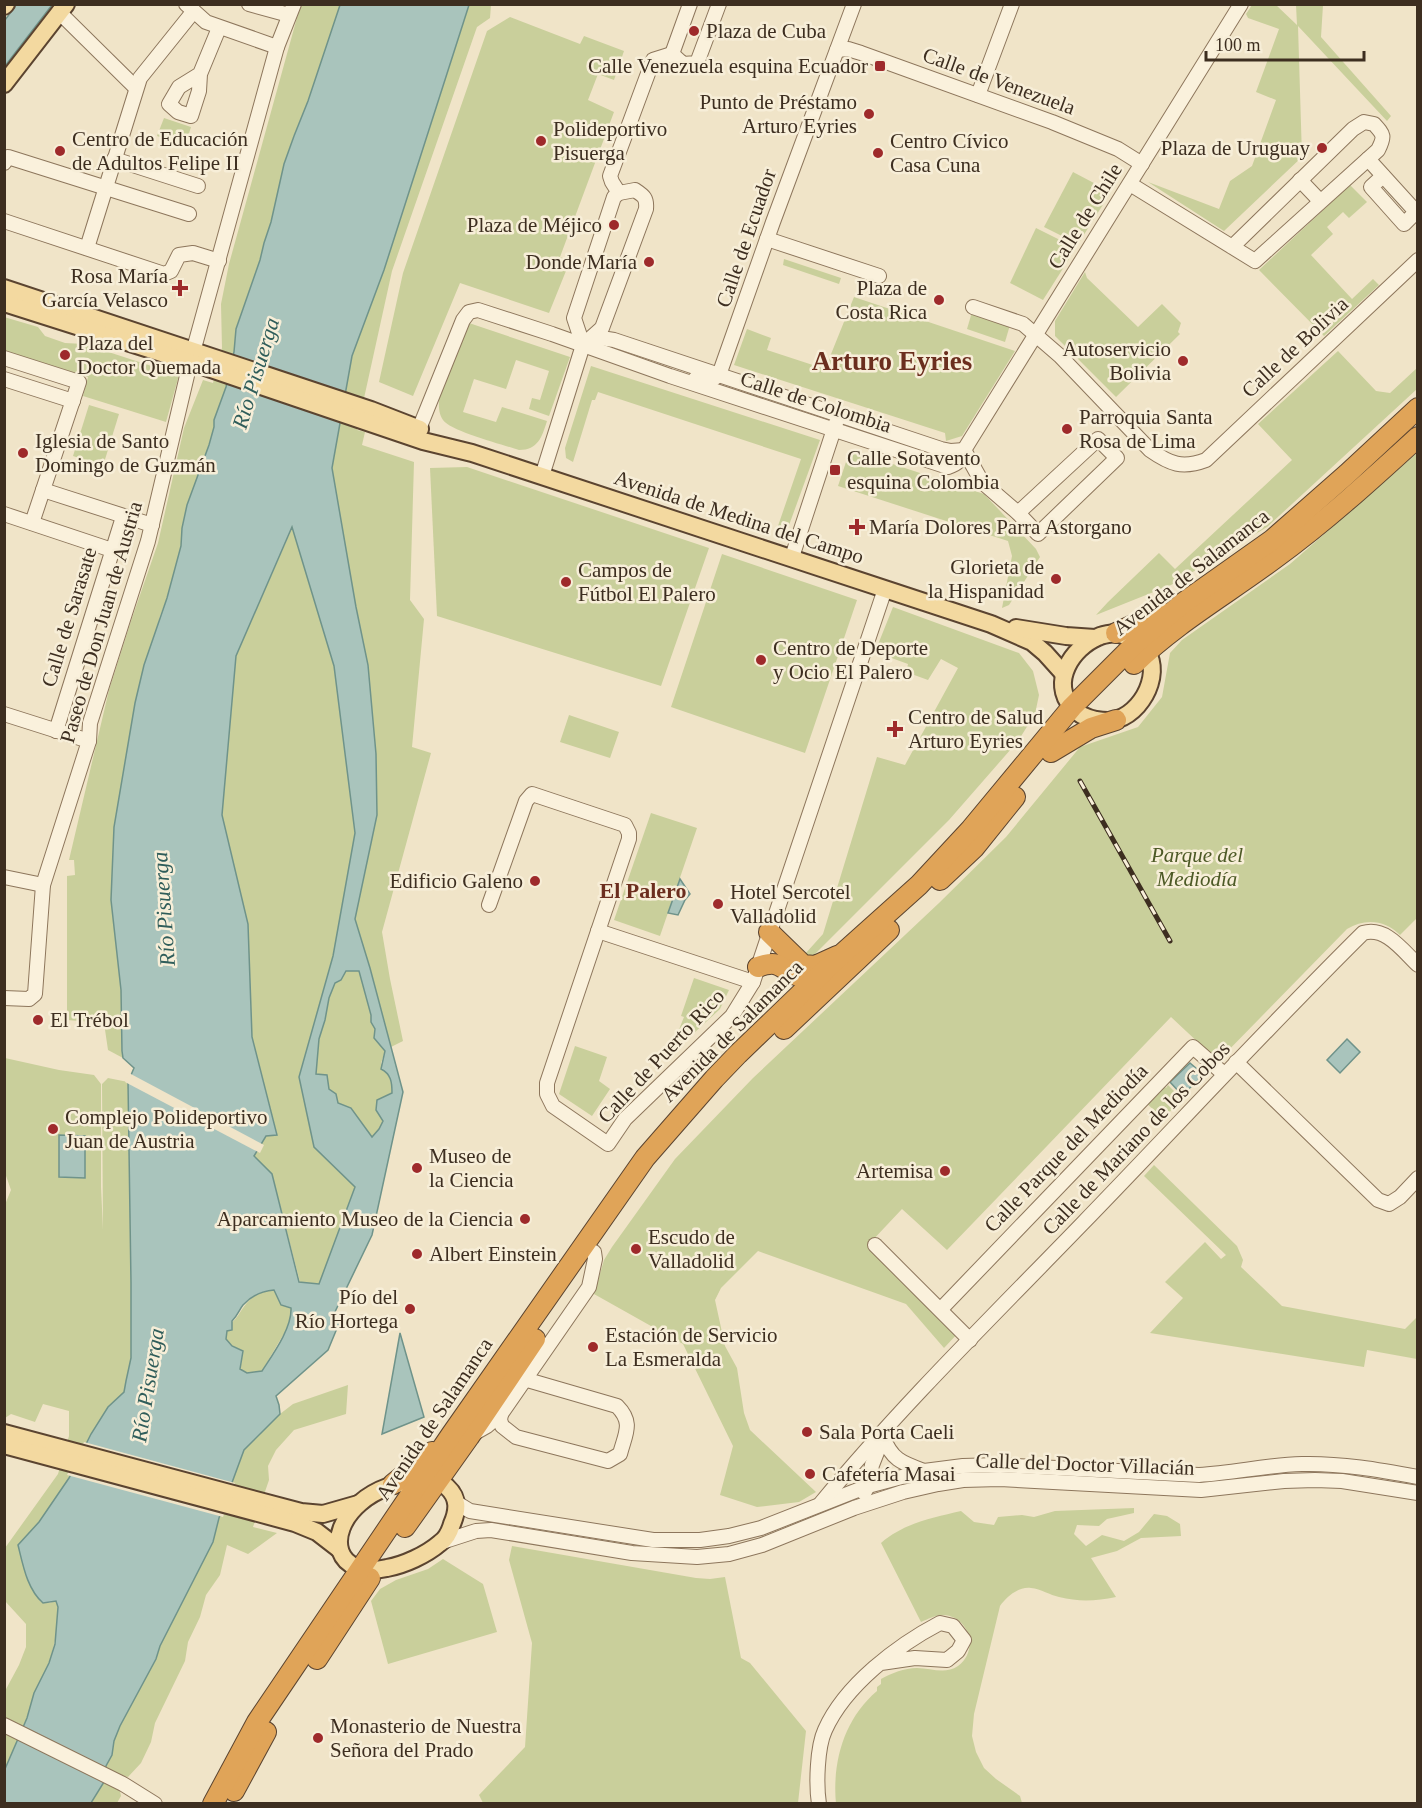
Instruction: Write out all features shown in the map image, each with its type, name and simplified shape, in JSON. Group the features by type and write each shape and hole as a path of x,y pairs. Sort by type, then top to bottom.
{"highway":[{"name":"Avenida de Salamanca","path":"460,1436 645,1158 714,1079 842,954 919,885 1076,711 1183,603 1272,540 1418,408"},
{"name":"Avenida de Salamanca","path":"1142,646 1272,561 1309,533 1418,438"},
{"path":"1116,633 1183,603"},
{"name":"Avenida de Salamanca","path":"213,1803 257,1722 660,1160 752,1060 974,848 1052,752 1076,711"},
{"path":"1052,752 1090,728 1116,720"},
{"path":"769,932 803,964 814,966 842,954"},
{"path":"756,975 767,964 781,965 796,975 817,979 837,979"},
{"path":"796,975 798,997"},
{"path":"393,1484 460,1436"},
{"name":"Avenida de Salamanca","path":"228,1803 269,1727 339,1628 368,1570"}],"main road":[{"path":"4,84 25,57 28,44 61,7"},
{"path":"4,288 192,357"},
{"path":"4,303 192,357 369,416"},
{"name":"Avenida de Medina del Campo","path":"369,416 419,429 472,453"},
{"name":"Avenida de Medina del Campo","path":"369,416 423,441 472,453 991,624 1032,642 1046,653 1063,673"},
{"name":"Avenida de Medina del Campo","path":"991,624 1056,635 1095,638"},
{"path":"1116,633 1142,646 1151,662 1152,677 1147,692 1138,707 1116,720 1102,721 1076,711 1064,695 1063,673 1082,648 1095,638 1116,633"},
{"path":"9,1441 288,1515 317,1532 339,1549 346,1561 368,1570 390,1568 442,1542 453,1523 457,1503 450,1490 430,1479 393,1484 358,1504 340,1531 339,1549"},
{"path":"288,1515 323,1514 358,1504"}],"street":[{"path":"672,54 690,4"},
{"path":"672,54 683,64 697,63 719,4"},
{"name":"Calle de Ecuador","path":"719,375 854,4"},
{"path":"978,95 1012,4"},
{"name":"Calle de Chile","path":"964,450 1241,4"},
{"path":"258,6 291,10"},
{"path":"61,7 136,88"},
{"path":"87,248 140,78 189,8 206,22 219,28 277,47"},
{"name":"Paseo de Don Juan de Austria","path":"4,998 20,1000 32,998 37,989 43,885 89,741 90,723 152,525 192,357 277,47 291,10"},
{"path":"200,74 219,28"},
{"name":"Calle de Venezuela","path":"837,50 848,49 861,53 978,95 1118,149 1142,164"},
{"path":"619,193 610,176 654,60 672,54"},
{"path":"1130,184 1232,247 1255,261 1378,150 1383,134 1374,124 1364,122 1353,129 1232,247"},
{"path":"4,163 8,157 189,214"},
{"path":"114,159 198,186"},
{"path":"1368,159 1417,213"},
{"path":"1300,180 1320,201"},
{"path":"542,476 583,345 602,328 646,209 647,201 635,190 619,193 614,197 574,318 568,325 552,334"},
{"path":"4,221 164,274 171,271 179,255 186,253 219,261"},
{"path":"767,239 879,276"},
{"name":"Calle de Bolivia","path":"974,308 1023,324 1060,356 1150,450 1173,463 1194,465 1206,460 1418,260"},
{"name":"Calle de Colombia","path":"419,429 463,320 469,312 483,311 673,377 948,467 982,482 1038,534 1117,458 1098,439 1018,513"},
{"path":"574,318 583,345"},
{"name":"Calle de Colombia","path":"583,345 605,338 941,449 964,450 982,482"},
{"path":"4,358 79,382 32,523"},
{"path":"676,360 673,377 686,376 706,382 714,380 719,375"},
{"path":"4,379 72,401"},
{"path":"792,557 839,415"},
{"path":"948,467 956,465 962,458 964,450"},
{"path":"43,490 152,525"},
{"path":"4,514 112,550"},
{"name":"Calle de Sarasate","path":"56,731 123,517"},
{"name":"Calle de Puerto Rico","path":"598,931 546,1089 549,1100 557,1109 608,1144 625,1119 732,1016 756,975 885,589"},
{"path":"4,714 89,741"},
{"path":"489,905 526,801 532,794 625,825 629,833 629,839 598,931 756,975"},
{"path":"4,877 43,885"},
{"name":"Calle de Mariano de los Cobos","path":"860,1495 854,1477 866,1455 892,1420 1170,1133 1224,1074 1247,1053 1282,1013 1364,933 1380,932 1387,936 1418,965"},
{"name":"Calle Parque del Mediodía","path":"940,1309 1193,1047 1224,1074"},
{"path":"1236,1062 1378,1200 1389,1203 1400,1197 1418,1178"},
{"path":"875,1245 970,1340"},
{"name":"Avenida de Salamanca","path":"460,1436 487,1426 501,1414 589,1287 595,1259 594,1252"},
{"path":"501,1414 502,1426 516,1437 608,1461 620,1454 628,1422 625,1413 618,1406 524,1379"},
{"name":"Calle de Mariano de los Cobos","path":"819,1505 883,1437 892,1420"},
{"path":"883,1437 894,1458"},
{"path":"866,1455 894,1458 924,1472"},
{"name":"Calle de Mariano de los Cobos","path":"860,1495 872,1465 866,1455"},
{"name":"Calle del Doctor Villacián","path":"457,1503 470,1511 653,1540 700,1540 761,1528 819,1505 860,1495 924,1472 963,1466 998,1465 1199,1475 1278,1466 1322,1464 1418,1477"},
{"name":"Calle del Doctor Villacián","path":"442,1542 476,1531 491,1530 632,1553 697,1557 729,1554 762,1545 860,1495 875,1501 938,1484 963,1480 1000,1479 1201,1490 1315,1480 1342,1481 1418,1493"},
{"path":"819,1803 817,1790 819,1761 825,1731 843,1702 861,1680 898,1648 940,1623 953,1626 964,1640 958,1651 947,1660 915,1658 881,1663"},
{"path":"4,1725 123,1784 156,1803"}],"green space":[{"path":"302,5 340,5 284,164 260,260 236,328 234,352 226,387 214,420 209,445 187,505 181,546 131,728 114,827 111,900 121,990 123,1058 108,1050 104,1023 67,1020 67,876 75,875 74,860 69,860 109,690 158,543 184,428 203,380 213,383 222,348 221,304 229,264"},
{"path":"469,5 491,5 490,18 477,27 392,271 357,430 365,432 362,445 414,462 410,600 424,619 412,747 431,753 382,932 403,1041 391,1047 355,919 377,815 376,754 368,665 332,468 352,356 384,270"},
{"path":"1252,5 1276,5 1297,25 1296,5 1323,5 1321,37 1391,116 1387,121 1298,26 1302,157 1224,231 1148,182 1219,209 1230,181 1252,166 1276,100 1256,92 1279,29 1248,18 1246,14"},
{"path":"510,17 580,44 584,36 624,51 614,80 598,74 588,100 614,112 560,257 570,261 549,313 460,283 413,396 379,382 403,273 487,31"},
{"path":"164,118 191,127 185,146 157,136"},
{"path":"1073,172 1111,192 1078,244 1044,227"},
{"path":"1350,185 1367,202 1349,218 1343,212 1327,227 1333,234 1311,255 1352,299 1373,279 1379,285 1324,336 1259,270"},
{"path":"1036,228 1076,248 1043,300 1010,283"},
{"path":"784,259 841,278 839,284 783,265"},
{"path":"1085,272 1087,278 1138,327 1162,304 1181,323 1178,332 1180,334 1116,397 1055,336 1055,321"},
{"path":"854,297 1015,351 962,436 946,441 945,433 734,365 747,329 771,338 767,350 825,369"},
{"path":"972,312 1010,325 1005,342 967,329"},
{"name":"Plaza del Doctor Quemada","path":"4,317 38,327 45,336 65,343 84,344 179,375 166,422 83,396 88,377 5,351"},
{"path":"469,323 570,357 549,416 529,409 532,398 540,400 549,371 516,360 506,389 474,379 463,412 496,422 502,407 547,421 541,437 531,448 519,450 478,437 456,429 441,417 439,397"},
{"path":"1338,351 1376,391 1390,393 1417,368 1417,389 1267,527 1171,585 1096,615 1159,553 1175,569 1292,460 1258,424"},
{"path":"591,366 820,440 788,528 778,526 801,459 598,392 595,400 592,400 573,462 566,458 565,448"},
{"path":"89,405 119,414 103,466 73,456"},
{"path":"850,450 984,494 1036,549 1040,557 1009,605 1002,608 1012,556 1008,541 838,486"},
{"name":"Parque del Mediodía","path":"1417,453 1418,917 1400,935 1388,926 1375,922 1361,923 1347,929 1218,1061 1171,1017 947,1250 902,1209 870,1243 960,1331 944,1348 906,1304 758,1251 721,1288 715,1300 725,1346 737,1368 744,1413 750,1430 816,1492 799,1502 757,1507 720,1495 733,1446 683,1344 594,1294 604,1260 612,1247 675,1159 753,1078 1006,837 1080,747 1138,727 1162,697 1170,653 1182,640 1290,564"},
{"name":"Campos de Fútbol El Palero","path":"467,467 709,548 661,686 437,616 430,468"},
{"path":"293,526 334,666 355,833 333,956 299,1077 314,1147 355,1187 319,1284 300,1282 272,1174 254,1156 266,1136 277,1134 252,1037 248,924 222,815 236,656"},
{"name":"Centro de Deporte y Ocio El Palero","path":"722,554 857,600 805,753 671,707"},
{"path":"893,607 1019,653 1033,671 1039,695 1035,714 1018,741 949,820 812,957 805,954 823,934 877,757 905,765 958,668 941,659 928,680 906,672 908,664 875,652"},
{"path":"569,715 619,732 610,758 560,742"},
{"path":"651,813 697,828 660,936 614,920"},
{"path":"346,970 359,971 371,1022 375,1029 374,1038 385,1051 381,1063 392,1082 392,1093 383,1098 376,1110 383,1121 372,1137 351,1108 338,1103 316,1075 319,1039 329,998 335,983 341,980"},
{"path":"694,978 729,990 720,1009 668,1057 684,1017 681,1016"},
{"path":"575,1046 607,1057 599,1081 610,1089 592,1116 559,1094"},
{"path":"5,1058 94,1075 101,1084 103,1230 102,1084 108,1078 128,1082 131,1358 124,1392 91,1434 69,1478 39,1522 18,1545 24,1568 41,1602 56,1601 58,1607 57,1633 49,1663 34,1693 27,1718 5,1769 5,1727 8,1720 5,1718 5,1691 26,1647 26,1624 5,1601 5,1548 58,1474 69,1436 69,1411 43,1404 35,1422 11,1414 5,1418 4,1207 11,1190 5,1173"},
{"path":"1162,1084 1166,1088 1168,1085 1181,1098 1164,1119 1145,1102"},
{"path":"1154,1165 1237,1246 1243,1260 1241,1267 1282,1306 1405,1329 1417,1317 1417,1359 1367,1350 1364,1367 1150,1333 1183,1298 1165,1282 1205,1242 1221,1259 1226,1255 1144,1176"},
{"path":"274,1290 281,1305 291,1308 291,1318 262,1371 247,1373 240,1369 243,1351 226,1340 227,1330 253,1297 262,1292"},
{"path":"348,1385 346,1414 294,1430 276,1450 268,1466 269,1480 253,1527 277,1533 248,1554 227,1545 220,1575 206,1595 200,1617 188,1642 185,1661 155,1723 151,1742 141,1763 128,1777 119,1774 114,1787 120,1791 121,1796 117,1803 91,1804 104,1782 106,1766 112,1755 120,1726 156,1659 160,1646 213,1542 219,1518 244,1450 293,1404"},
{"path":"1134,1508 1134,1513 1107,1519 1099,1526 1077,1525 1074,1534 1086,1546 1102,1535 1124,1541 1139,1532 1154,1514 1167,1516 1180,1524 1181,1536 1141,1538 1117,1551 1091,1558 1116,1597 1074,1600 1026,1588 1013,1593 1000,1606 974,1714 972,1736 976,1752 984,1768 1020,1796 1022,1803 836,1804 836,1773 848,1728 866,1702 877,1691 881,1679 907,1669 943,1671 953,1669 964,1660 970,1644 965,1628 960,1621 952,1617 934,1616 921,1622 881,1543 909,1526 961,1511 974,1522 994,1525 998,1517 1022,1515 1034,1517 1055,1511"},
{"path":"512,1546 696,1578 725,1577 741,1658 750,1663 806,1731 798,1803 483,1803 479,1795 525,1747 532,1643 509,1560"},
{"path":"443,1559 483,1584 497,1632 388,1664 371,1601 380,1589 396,1580 428,1569"}],"water":[{"path":"16,5 52,5 5,66 5,20"},
{"name":"Río Pisuerga","path":"340,5 469,5 384,270 352,356 332,468 368,665 376,754 377,815 355,919 403,1092 372,1235 333,1316 340,1321 328,1350 276,1396 280,1414 244,1450 219,1518 213,1542 160,1646 156,1659 120,1726 112,1755 106,1766 104,1782 91,1803 5,1804 5,1769 27,1718 34,1693 49,1663 55,1644 58,1607 56,1601 43,1603 33,1591 26,1576 18,1545 39,1522 69,1478 91,1434 108,1407 124,1392 131,1358 128,1082 134,1068 123,1058 122,1051 121,990 111,900 114,827 135,703 144,665 167,598 181,546 187,505 209,445 214,420 226,387 234,352 236,329 260,260 284,164","holes":["292,527 334,666 355,833 333,956 299,1077 314,1147 355,1187 319,1284 299,1282 272,1174 254,1156 266,1136 277,1135 252,1037 248,924 222,815 236,656","346,971 359,971 371,1022 375,1029 374,1038 385,1051 381,1069 389,1076 392,1093 377,1100 376,1110 383,1121 372,1137 351,1108 338,1103 336,1094 329,1089 327,1075 316,1074 319,1039 329,998 335,983 341,980","274,1290 281,1305 291,1308 288,1324 281,1341 262,1371 247,1373 240,1369 243,1351 232,1346 226,1339 227,1331 232,1330 232,1321 246,1302 257,1294"]},
{"path":"680,879 690,894 678,915 668,913"},
{"path":"1347,1039 1360,1052 1340,1073 1327,1060"},
{"path":"1190,1063 1204,1075 1182,1095 1170,1082"},
{"path":"59,1135 85,1136 85,1178 59,1177"},
{"path":"400,1333 424,1417 382,1434"}],"pier":[{"path":"129,1073 264,1145 260,1153 125,1082"},
{"path":"84,1442 235,1483 223,1517 67,1475"}],"railway":[{"path":"1080,781 1170,941"}],"place":[{"name":"Plaza de Cuba","path":"694,31"},
{"name":"Calle Venezuela esquina Ecuador","path":"880,66"},
{"name":"Punto de Préstamo Arturo Eyries","path":"869,114"},
{"name":"Polideportivo Pisuerga","path":"541,141"},
{"name":"Plaza de Uruguay","path":"1322,148"},
{"name":"Centro de Educación de Adultos Felipe II","path":"60,151"},
{"name":"Centro Cívico Casa Cuna","path":"878,153"},
{"name":"Plaza de Méjico","path":"614,225"},
{"name":"Donde María","path":"649,262"},
{"name":"Rosa María García Velasco","path":"180,288"},
{"name":"Plaza de Costa Rica","path":"939,300"},
{"name":"Plaza del Doctor Quemada","path":"65,355"},
{"name":"Autoservicio Bolivia","path":"1183,361"},
{"name":"Parroquia Santa Rosa de Lima","path":"1067,429"},
{"name":"Iglesia de Santo Domingo de Guzmán","path":"23,453"},
{"name":"Calle Sotavento esquina Colombia","path":"835,470"},
{"name":"María Dolores Parra Astorgano","path":"857,527"},
{"name":"Glorieta de la Hispanidad","path":"1056,579"},
{"name":"Campos de Fútbol El Palero","path":"566,582"},
{"name":"Centro de Deporte y Ocio El Palero","path":"761,660"},
{"name":"Centro de Salud Arturo Eyries","path":"895,729"},
{"name":"Edificio Galeno","path":"535,881"},
{"name":"Hotel Sercotel Valladolid","path":"718,904"},
{"name":"El Trébol","path":"38,1020"},
{"name":"Complejo Polideportivo Juan de Austria","path":"53,1129"},
{"name":"Museo de la Ciencia","path":"417,1168"},
{"name":"Artemisa","path":"945,1171"},
{"name":"Aparcamiento Museo de la Ciencia","path":"525,1219"},
{"name":"Escudo de Valladolid","path":"636,1249"},
{"name":"Albert Einstein","path":"417,1254"},
{"name":"Pío del Río Hortega","path":"410,1309"},
{"name":"Estación de Servicio La Esmeralda","path":"593,1347"},
{"name":"Sala Porta Caeli","path":"807,1432"},
{"name":"Cafetería Masai","path":"810,1474"},
{"name":"Monasterio de Nuestra Señora del Prado","path":"318,1738"}],"district":[{"name":"Arturo Eyries","path":"892,361"},
{"name":"El Palero","path":"643,890"}]}
